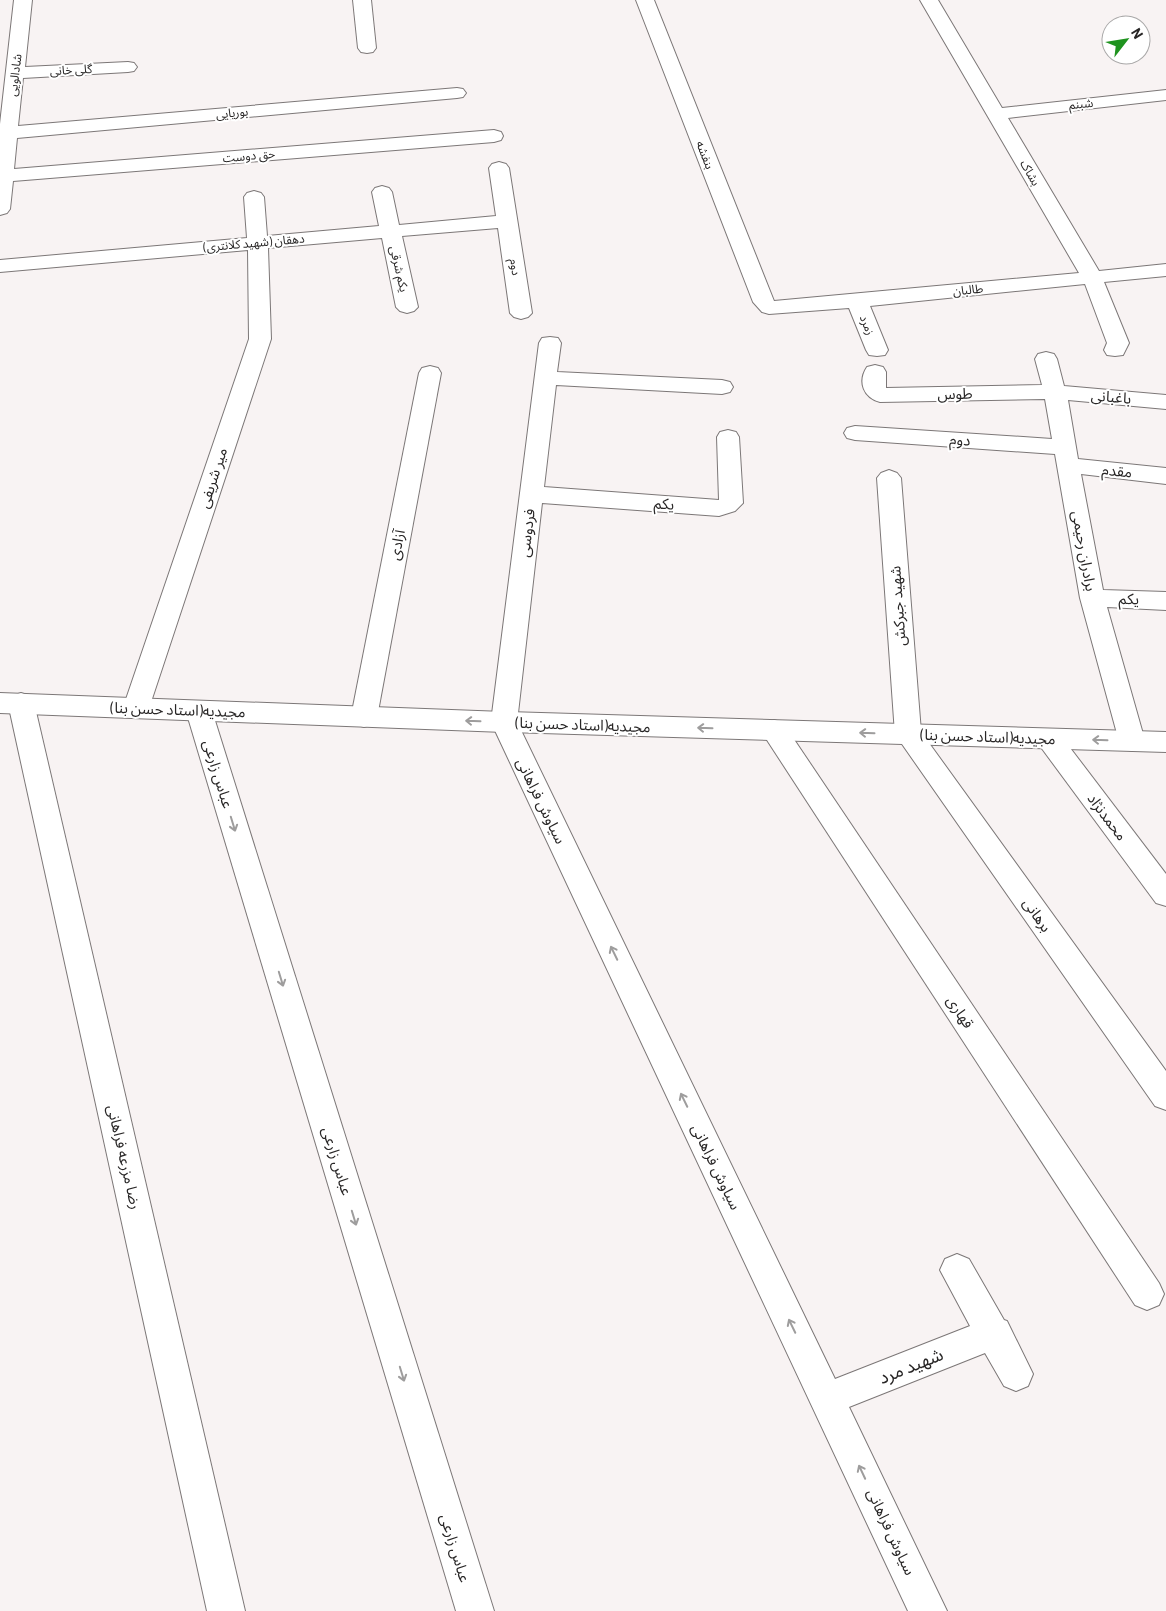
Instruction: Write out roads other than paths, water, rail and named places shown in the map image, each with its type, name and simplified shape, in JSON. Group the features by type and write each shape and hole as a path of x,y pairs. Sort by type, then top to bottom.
{"street":[{"name":"شادالویی","path":"0,209 8,133 6,105 15,73 23,0"},
{"path":"362,0 367,48"},
{"name":"بنفشه","path":"645,0 763,302 769,308"},
{"name":"بشاک","path":"929,0 1092,277 1118,344 1115,350"},
{"path":"0,36 19,35"},
{"name":"گلی خانی","path":"15,73 129,58 127,86"},
{"name":"بوریایی","path":"8,133 457,93"},
{"name":"شبنم","path":"996,114 1166,95"},
{"name":"حق دوست","path":"3,176 494,136"},
{"name":"دوم","path":"499,168 521,313"},
{"name":"یکم شرقی","path":"382,192 407,307"},
{"name":"میر شریفی","path":"136,708 260,339 258,243 254,197"},
{"name":"دهقان (شهید کلانتری)","path":"0,266 508,221"},
{"name":"طالبان","path":"769,308 1166,270"},
{"name":"زمرد","path":"857,301 877,350"},
{"name":"فردوسی","path":"504,722 550,343"},
{"name":"برادران رحیمی","path":"1046,359 1055,392 1092,598 1132,741"},
{"name":"طوس","path":"875,372 875,392 880,394 1055,392"},
{"name":"آزادی","path":"364,717 430,373"},
{"path":"546,378 722,388"},
{"name":"باغبانی","path":"1055,392 1166,402"},
{"name":"دوم","path":"855,433 1067,456"},
{"name":"یکم","path":"531,494 719,508 727,506 731,503 728,437"},
{"name":"مقدم","path":"1067,456 1166,476"},
{"name":"شهید جبرکش","path":"889,478 908,734"},
{"name":"یکم","path":"1092,598 1166,601"},
{"name":"مجیدیه(استاد حسن بنا)","path":"11,703 504,722 1166,742"},
{"name":"رضا مزرعه فراهانی","path":"11,703 226,1611"},
{"name":"عباس زارعی","path":"198,710 475,1611"},
{"name":"سیاوش فراهانی","path":"504,722 928,1611"},
{"name":"قهاری","path":"774,730 1147,1294"},
{"name":"برهانی","path":"908,734 1166,1096"},
{"name":"محمدنژاد","path":"1049,739 1166,895"},
{"path":"957,1270 1016,1374"},
{"name":"شهید مرد","path":"827,1399 994,1333"}]}
